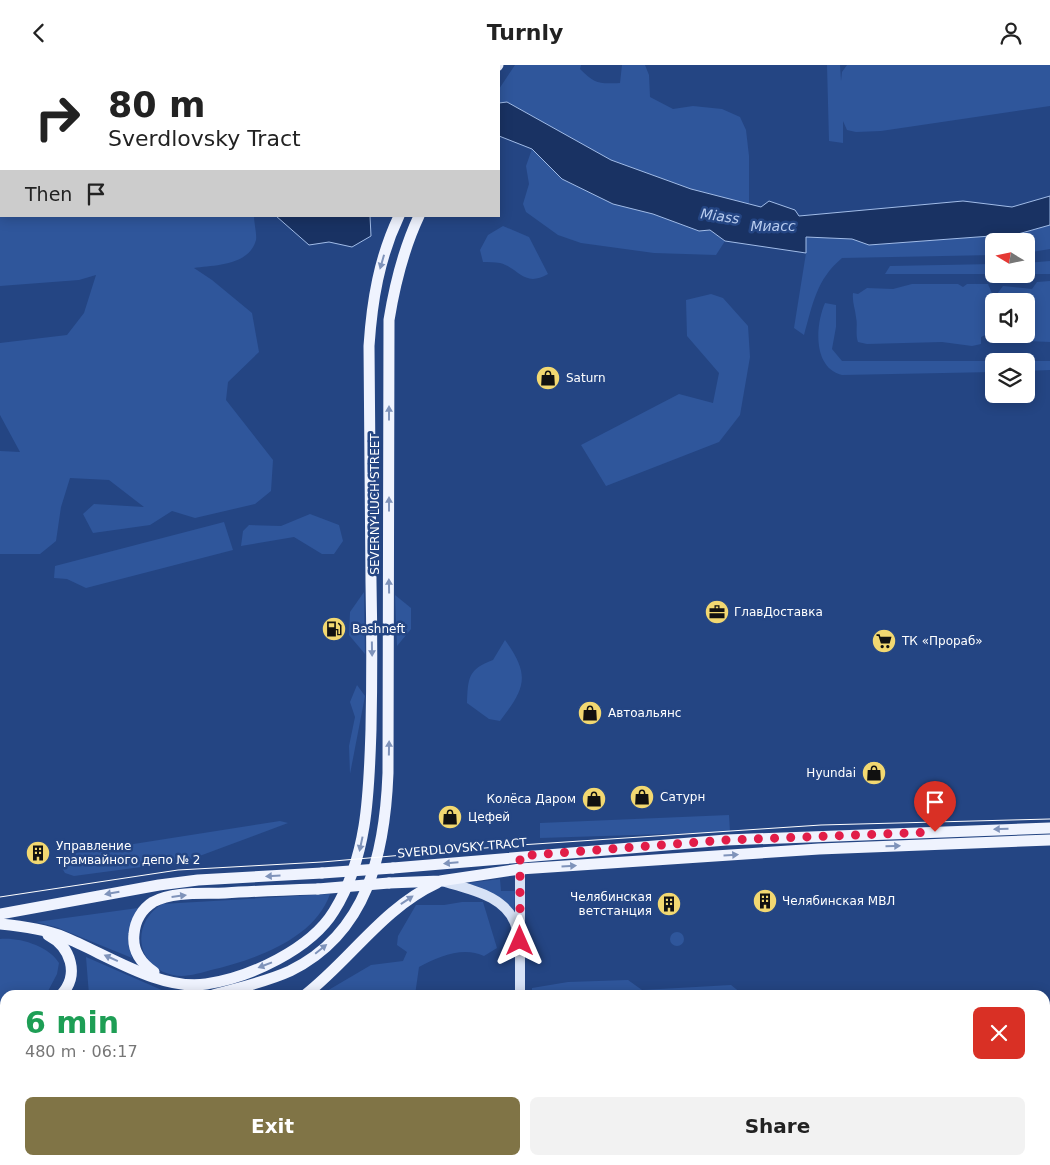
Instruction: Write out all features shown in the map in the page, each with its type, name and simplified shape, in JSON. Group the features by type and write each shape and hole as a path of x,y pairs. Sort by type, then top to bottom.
{"main road":[{"name":"SEVERNY LUCH STREET","path":"176,983 206,985 247,973 282,959 311,938 332,914 356,867 368,796 372,673 370,463 372,311 382,263 399,217"},
{"name":"SEVERNY LUCH STREET","path":"229,990 290,971 323,949 350,921 364,896 375,869 383,836 387,797 390,660 389,319 394,287 403,252 419,217"},
{"name":"SVERDLOVSKY TRACT","path":"0,914 198,880 393,868 726,840 1050,827"},
{"name":"SVERDLOVSKY TRACT","path":"176,983 144,965 135,950 135,925 142,912 152,903 181,895 440,881 520,869 819,849 1050,839"},
{"path":"520,856 520,990"},
{"name":"SVERDLOVSKY TRACT","path":"311,990 336,969 377,924 398,906 440,881"},
{"path":"440,881 480,893 498,902 509,912 516,924 520,941"},
{"path":"0,924 30,927 63,936 150,975 176,983"},
{"path":"30,927 64,947 70,959 73,972 64,990"}],"shaded area":[{"path":"515,65 581,65 580,69 598,82 620,83 622,65 645,65 649,75 650,97 673,109 693,106 722,109 740,117 746,130 749,156 749,204 691,189 611,160 507,102 500,103 500,88"},
{"path":"827,65 840,65 841,81 842,72 847,65 1050,65 1050,106 881,131 856,132 847,130 843,121 843,143 829,141"},
{"path":"532,149 562,179 613,204 653,214 699,231 710,230 725,241 716,255 654,253 581,243 558,235 526,212 523,204 529,184 526,166"},
{"path":"0,217 254,217 256,240 252,249 246,255 230,263 194,268 212,280 252,313 259,352 228,382 226,400 273,460 271,491 255,504 195,518 172,511 150,525 93,533 83,514 94,504 144,507 109,480 70,478 61,507 56,541 40,554 0,554 0,451 20,452 0,415 0,343 67,335 84,313 96,275 79,280 0,286"},
{"path":"1050,225 1050,249 1035,252 1035,233 1022,233"},
{"path":"503,226 529,237 548,274 540,278 527,278 507,265 483,262 480,250 488,235"},
{"path":"985,236 985,255 842,258 833,266 821,284 813,303 804,335 794,328 806,253 805,237 852,239 869,245"},
{"path":"1050,261 1050,274 1035,274 1035,262"},
{"path":"985,264 985,274 885,274 890,266"},
{"path":"1050,281 1050,342 1035,341 1035,293 998,293 1003,286 1032,289 1037,282"},
{"path":"912,284 958,284 963,287 967,284 988,284 992,293 985,293 985,335 981,337 981,344 972,346 942,342 867,344 858,342 853,293 858,294 867,288 893,289"},
{"path":"711,294 723,298 748,326 750,357 740,415 719,442 606,486 581,445 679,394 713,403 719,373 687,336 686,300"},
{"path":"825,303 836,305 836,327 832,349 842,361 985,361 985,372 842,375 833,371 821,355 818,334"},
{"path":"1035,361 1050,361 1050,370 1035,371"},
{"path":"310,514 339,525 343,541 334,554 322,554 294,537 241,546 243,531 249,525 281,526"},
{"path":"224,522 233,550 86,588 67,579 54,578 55,566"},
{"path":"364,592 365,654 349,635 350,612"},
{"path":"395,595 411,608 411,629 397,646"},
{"path":"505,640 519,663 522,682 515,699 500,721 489,719 467,703 467,694 471,675 479,667 493,660"},
{"path":"357,685 365,696 350,774 349,746 355,717 350,702"},
{"path":"729,815 730,832 540,838 540,823"},
{"path":"280,821 288,823 186,861 74,876 65,873 62,868 70,854"},
{"path":"500,879 501,891 515,891 514,912 502,899 468,883"},
{"path":"330,894 322,910 311,924 296,936 263,954 228,966 192,975 173,975 151,963 145,954 142,944 145,922 152,912 162,904"},
{"path":"462,902 483,902 497,948 484,956 476,953 459,952 419,967 416,990 328,990 371,965 403,961 407,952 397,945 398,936 416,905 444,905"},
{"path":"138,908 129,932 132,958 56,927 36,922"},
{"path":"674,932 680,932 684,939 680,946 674,946 670,942 670,936"},
{"path":"0,939 24,941 41,947 59,963 57,974 49,990 0,990"},
{"path":"86,957 162,990 89,990"},
{"path":"628,980 642,990 532,990 532,988 568,982"},
{"path":"731,985 737,990 642,990"},
{"path":"206,988 210,990 178,990"}],"water":[{"name":"Миасс","path":"507,102 611,160 691,189 761,207 769,201 795,210 799,216 963,201 1012,207 1050,196 1050,225 1022,233 985,233 985,236 869,245 852,239 806,237 806,253 725,241 710,230 699,231 653,214 613,204 562,179 532,149 500,136 500,103"},
{"path":"277,217 370,217 371,236 352,247 329,242 309,245"}],"tram line":[{"path":"0,897 178,870 322,862 520,845 821,825 1050,819"}],"place":[{"name":"Saturn","path":"548,378"},
{"name":"ГлавДоставка","path":"717,612"},
{"name":"Bashneft","path":"334,629"},
{"name":"ТК «Прораб»","path":"884,641"},
{"name":"Автоальянс","path":"590,713"},
{"name":"Hyundai","path":"874,773"},
{"name":"Сатурн","path":"642,797"},
{"name":"Колёса Даром","path":"594,799"},
{"name":"Цефей","path":"450,817"},
{"name":"Управление трамвайного депо № 2","path":"38,853"},
{"name":"Челябинская МВЛ","path":"765,901"},
{"name":"Челябинская ветстанция","path":"669,904"}],"route":[{"path":"520,941 520,856 726,840 935,832"}],"water label":[{"name":"Miass","path":"720,216"}]}
